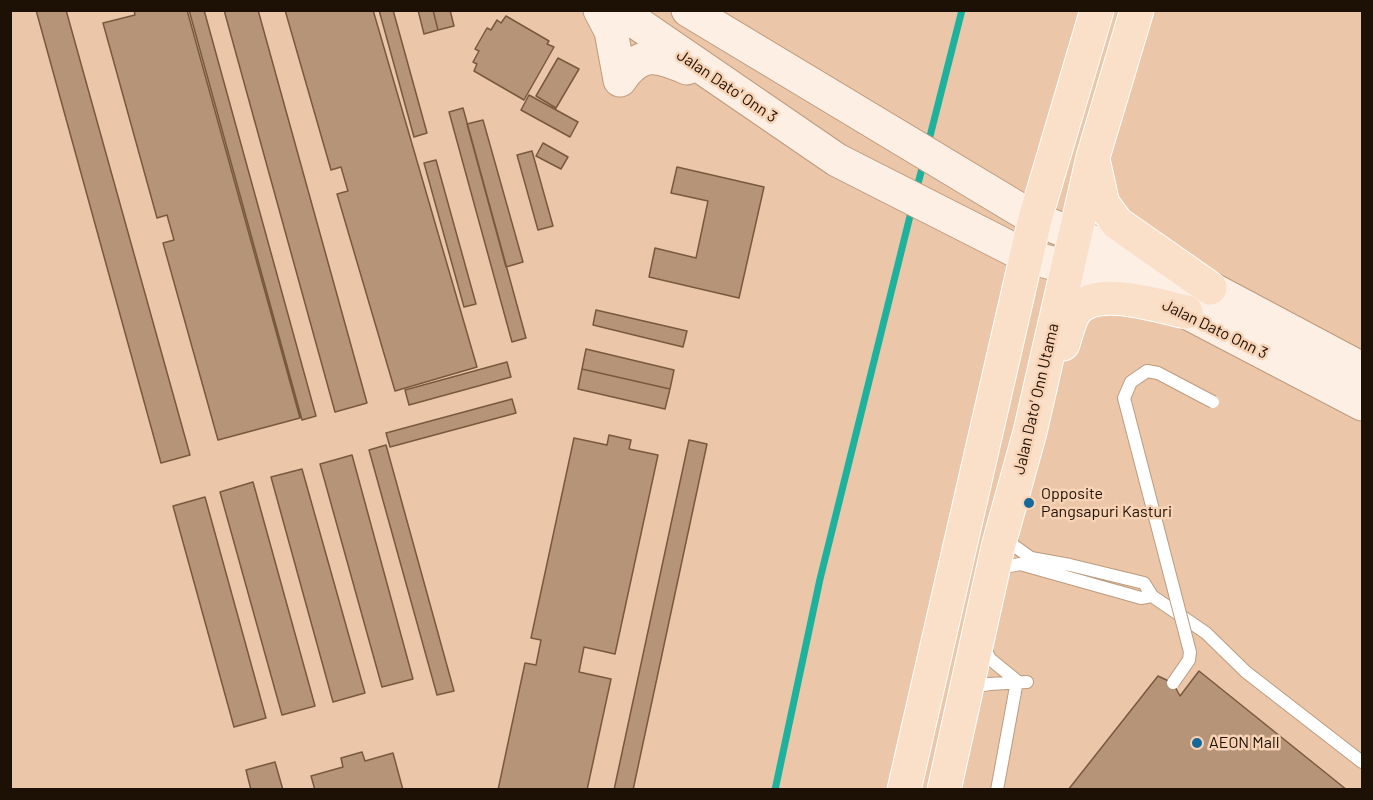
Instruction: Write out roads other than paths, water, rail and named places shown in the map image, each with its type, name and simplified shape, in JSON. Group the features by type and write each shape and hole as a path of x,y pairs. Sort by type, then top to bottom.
{"main road":[{"path":"600,10 611,31 620,80 628,67 640,58 656,58 672,62 724,84"},
{"name":"Jalan Dato Onn 3","path":"688,10 1035,219 1076,233 1210,288 1362,369"},
{"path":"904,789 1035,219 1097,10"},
{"name":"Jalan Dato' Onn Utama","path":"944,789 991,577 1030,432 1093,157 1137,10"},
{"name":"Jalan Dato' Onn 3","path":"633,15 724,84 837,160 1026,256"},
{"path":"1093,157 1100,191 1108,214 1117,224 1210,288"},
{"name":"Jalan Dato Onn 3","path":"1026,256 1066,267 1186,312 1362,404"},
{"path":"1030,432 1074,314 1082,304 1102,298 1113,298 1186,312"}],"lane":[{"path":"1173,683 1189,660 1190,652 1124,398 1131,382 1147,371 1158,373 1213,402"},
{"path":"1006,515 1013,545 1021,553 1031,558 1070,565 1144,584 1152,596 1206,633 1246,672 1362,762"},
{"path":"991,577 1005,567 1020,564 1141,598 1152,596"},
{"path":"1069,579 1070,565"},
{"path":"978,635 990,659 1022,681"},
{"path":"966,689 1022,681"},
{"path":"997,789 1022,681"}],"waterway":[{"path":"928,144 962,10"},
{"path":"916,191 924,161"},
{"path":"775,790 820,579 912,208"}],"place":[{"name":"Opposite Pangsapuri Kasturi","path":"1029,503"},
{"name":"AEON Mall","path":"1197,743"}]}
